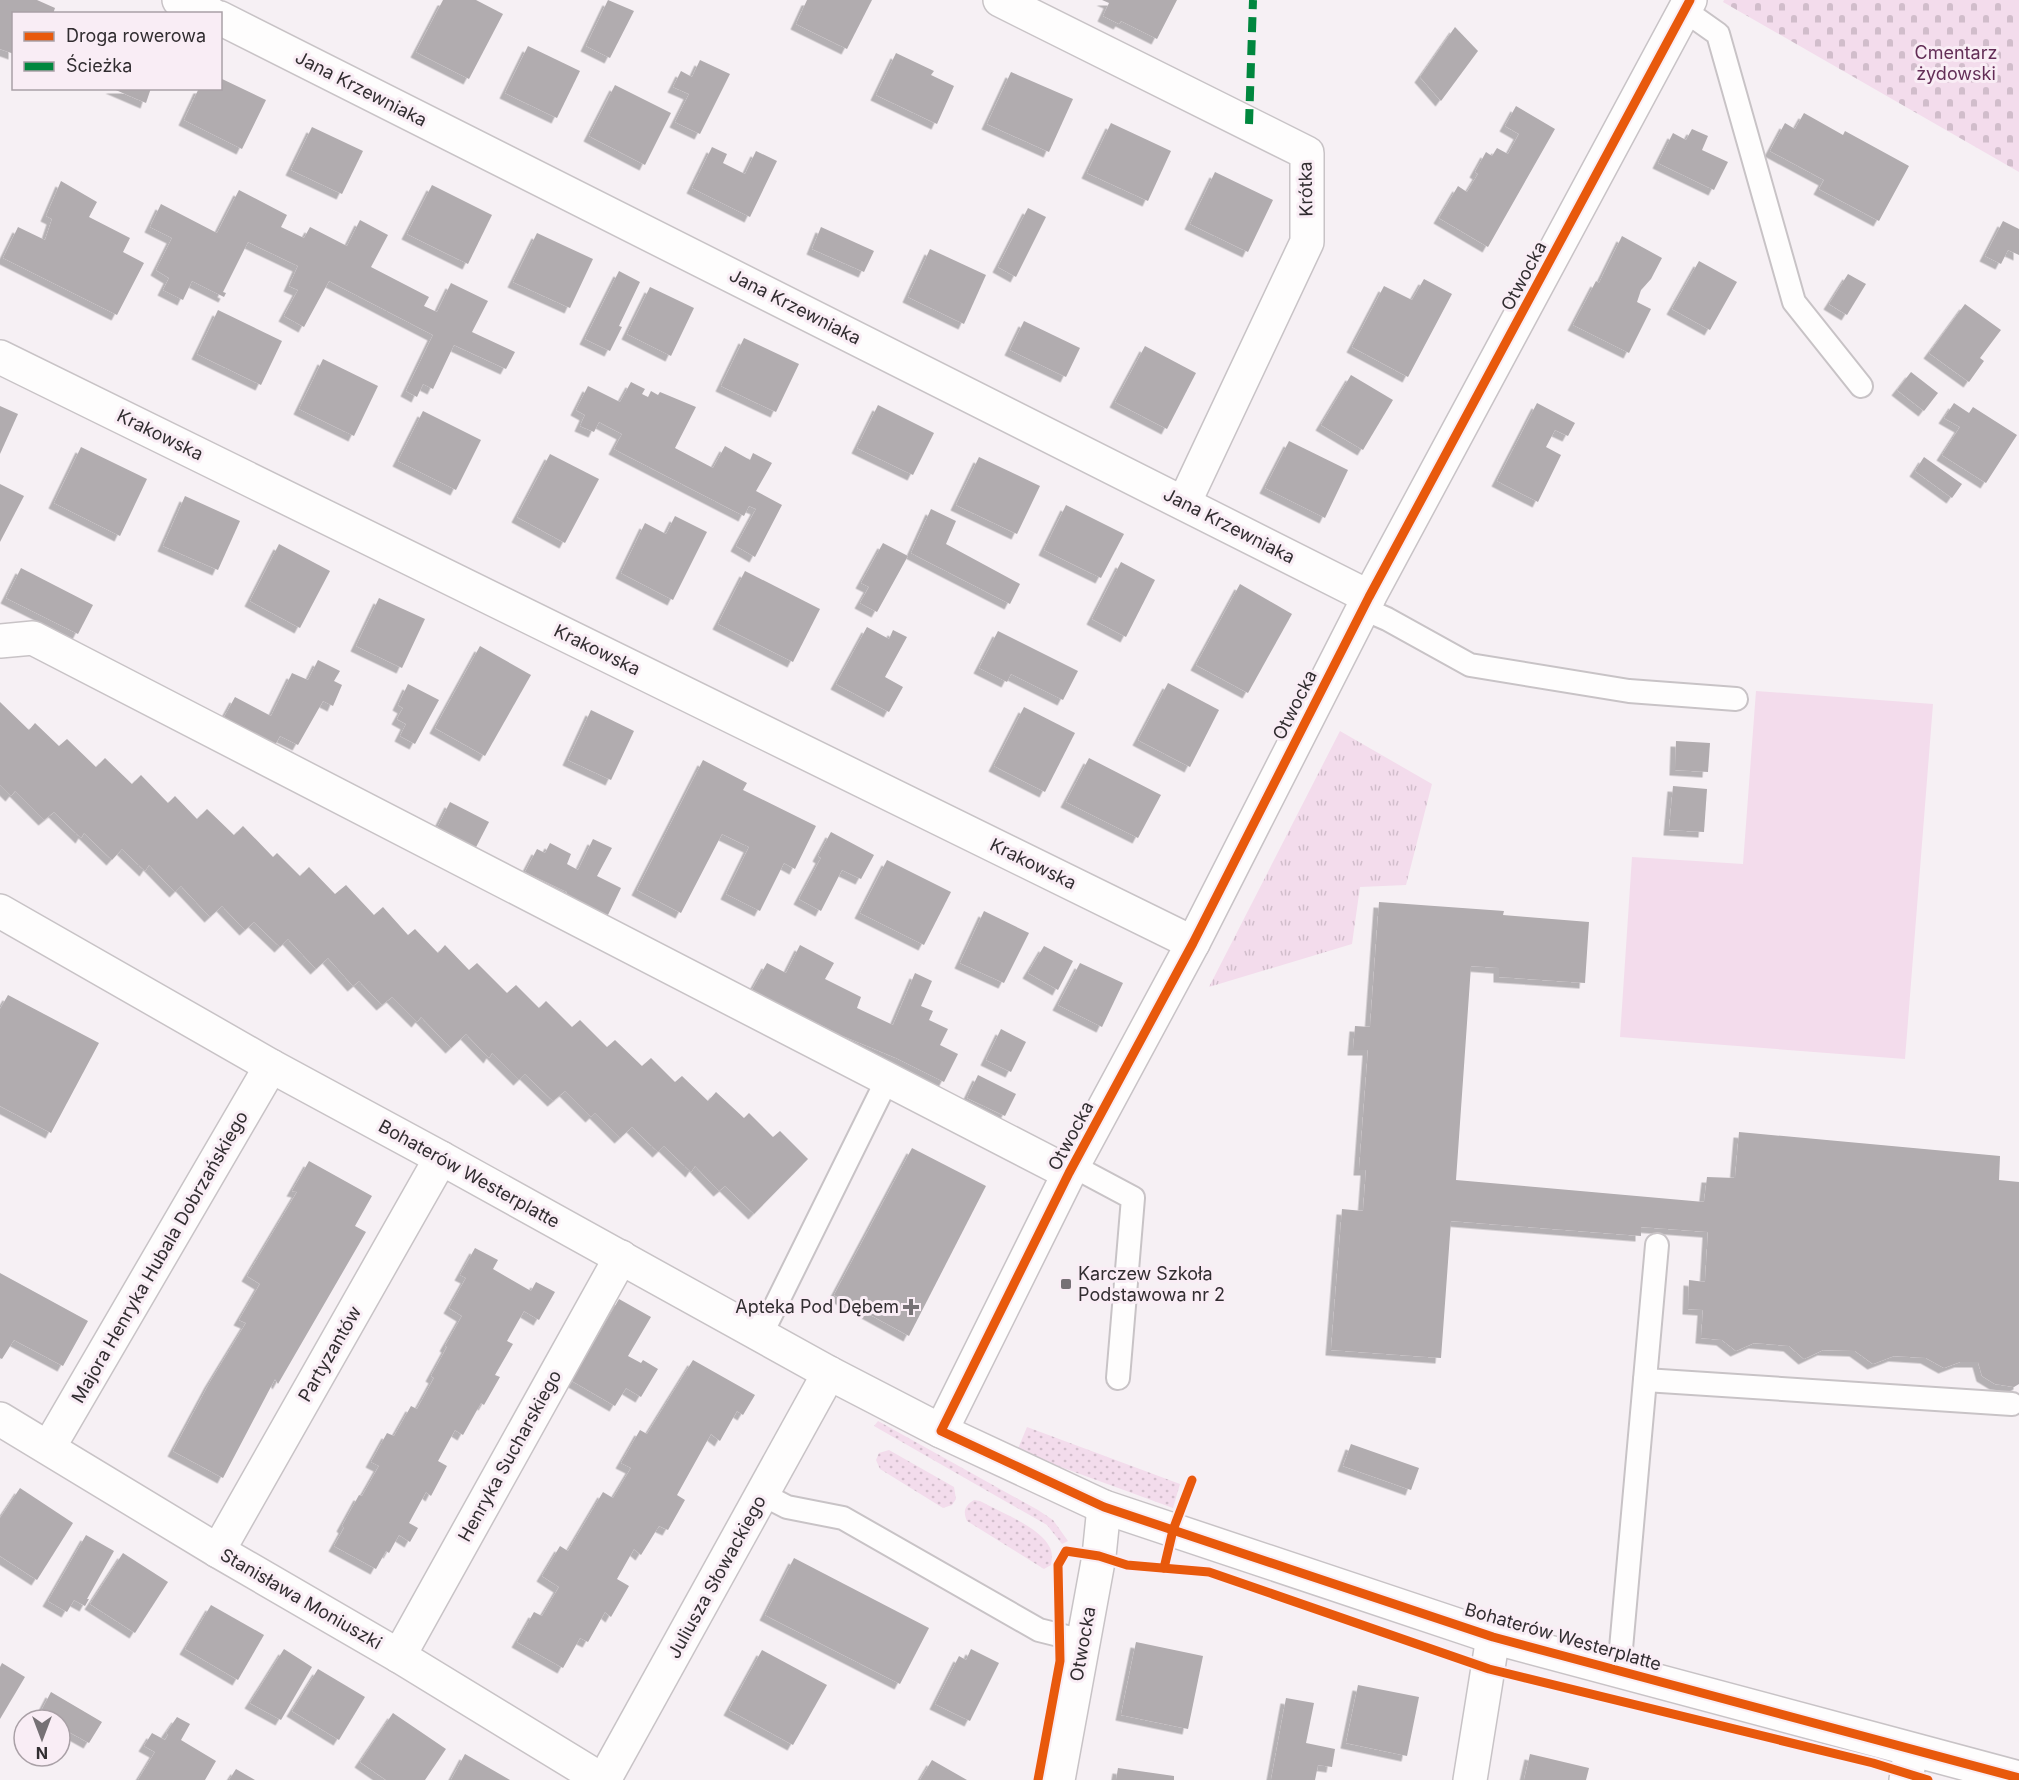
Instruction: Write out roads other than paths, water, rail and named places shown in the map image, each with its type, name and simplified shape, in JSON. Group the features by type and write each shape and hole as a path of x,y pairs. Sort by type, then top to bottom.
{"street":[{"path":"179,0 207,12"},
{"name":"Krótka","path":"1000,0 1307,153 1307,242 1184,503"},
{"name":"Otwocka","path":"941,1431 1071,1170 1193,943 1366,603 1687,5"},
{"name":"Jana Krzewniaka","path":"222,19 1184,503 1366,603"},
{"name":"Krakowska","path":"0,357 1193,943"},
{"path":"0,641 33,638 887,1080 1071,1170"},
{"name":"Bohaterów Westerplatte","path":"0,911 271,1066 829,1373 941,1431 1104,1507 1493,1636 1619,1671 1909,1765 2019,1778"},
{"name":"Majora Henryka Hubala Dobrzańskiego","path":"49,1447 271,1066"},
{"name":"Partyzantów","path":"218,1551 441,1158"},
{"name":"Henryka Sucharskiego","path":"399,1656 621,1257"},
{"name":"Juliusza Słowackiego","path":"603,1780 829,1373"},
{"name":"Stanisława Moniuszki","path":"0,1419 603,1780"},
{"name":"Otwocka","path":"1058,1780 1099,1556 1104,1507"},
{"path":"1470,1780 1493,1636"}],"lane":[{"path":"1687,5 1718,34 1794,302 1861,386"},
{"path":"1366,603 1387,619 1470,665 1629,690 1736,699"},
{"path":"761,1335 887,1080"},
{"path":"1071,1170 1133,1198 1118,1378"},
{"path":"1619,1671 1657,1245"},
{"path":"1645,1380 2012,1404"},
{"path":"762,1494 787,1507 843,1518 1039,1630 1083,1641"}],"place":[{"name":"Karczew Szkoła Podstawowa nr 2","path":"1066,1284"},
{"name":"Apteka Pod Dębem","path":"911,1307"}],"park label":[{"name":"Cmentarz żydowski","path":"1956,63"}]}
